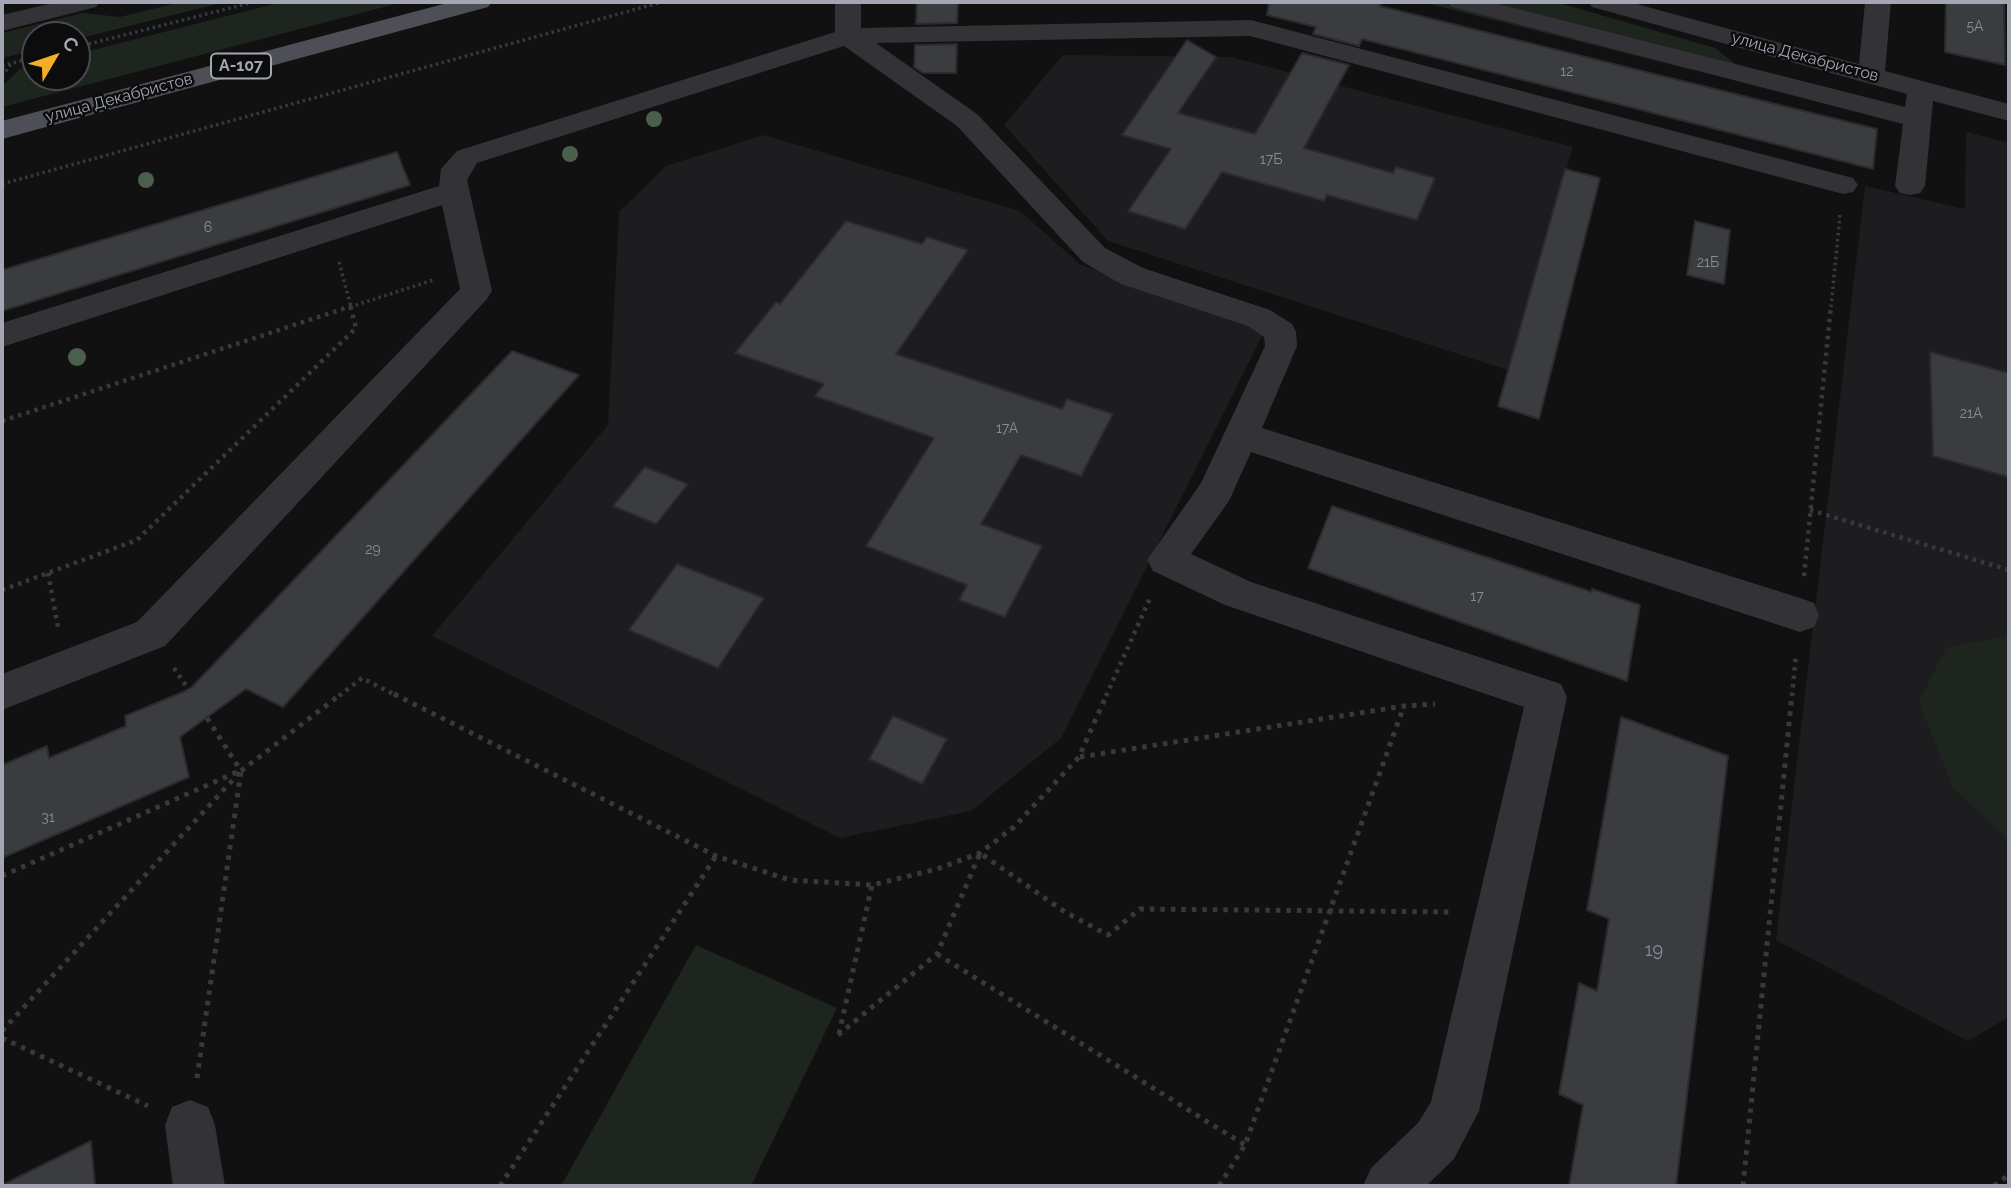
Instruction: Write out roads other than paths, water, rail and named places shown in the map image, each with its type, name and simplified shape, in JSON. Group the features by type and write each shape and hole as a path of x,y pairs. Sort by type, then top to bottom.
{"main road":[{"name":"улица Декабристов","path":"2,130 480,2"}],"street":[{"path":"2,23 87,2"},
{"path":"1461,2 1918,119"},
{"name":"улица Декабристов","path":"1601,2 2009,113"},
{"path":"1871,75 1878,2"},
{"path":"2,692 151,634 476,290 452,180 456,169 467,157 848,19 1253,15 1843,185"},
{"path":"848,19 967,120 1094,255 1132,276 1259,318 1280,332 1281,346 1216,491 1167,560 1239,594 1547,697 1454,1111 1411,1180"},
{"path":"1910,186 1921,89"},
{"path":"2,335 455,191"},
{"path":"1241,435 1800,615"},
{"path":"190,1125 199,1186"}]}
